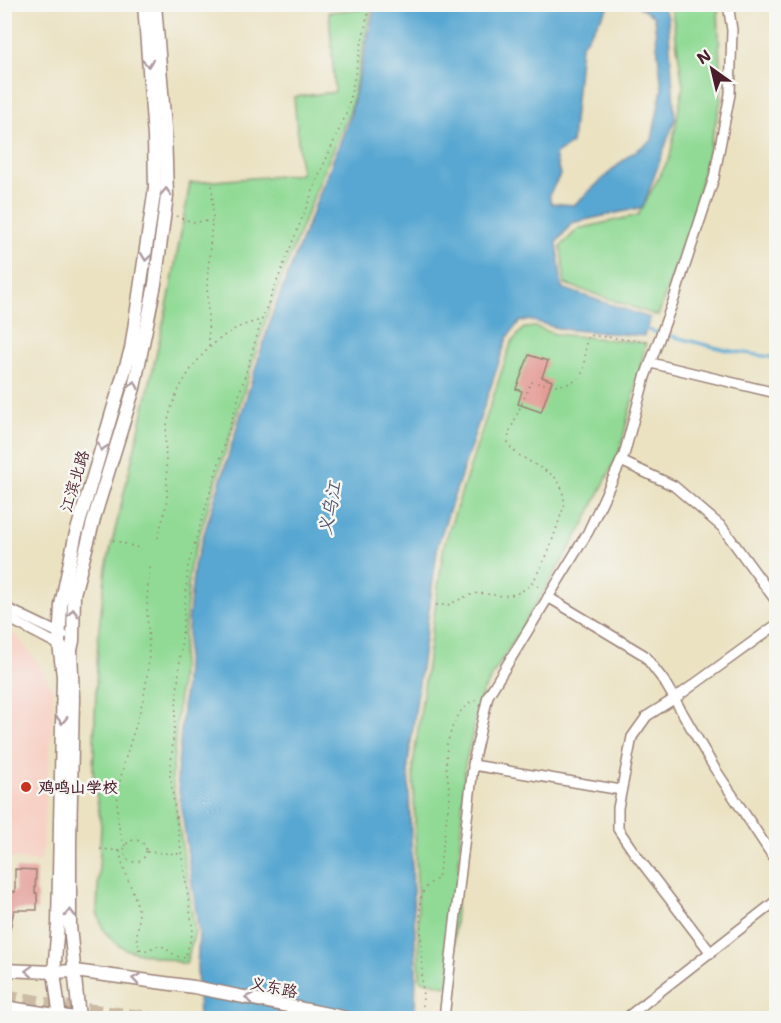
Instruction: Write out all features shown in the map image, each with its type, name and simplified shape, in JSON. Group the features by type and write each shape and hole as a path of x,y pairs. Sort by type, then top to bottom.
{"main road":[{"name":"江滨北路","path":"60,1017 54,972 58,924 63,676 59,639 62,605 75,537 131,348 154,198 154,137 144,4"},
{"name":"江滨北路","path":"77,1018 70,926 74,594 95,515 134,388 155,284 167,196 165,129 155,4"},
{"name":"义东路","path":"4,970 75,971 194,987 347,1018"},
{"path":"4,1007 77,1018"}],"street":[{"path":"444,1018 473,765 488,696 588,532 621,461 658,341 716,168 730,94 732,30 729,4"},
{"path":"651,363 777,393"},
{"path":"621,461 674,486 722,527 777,601"},
{"path":"548,597 644,655 664,681 715,769 777,861"},
{"path":"4,607 72,646"},
{"path":"4,616 59,639"},
{"path":"711,953 618,829 621,790 632,736 647,716 777,625"},
{"path":"473,765 621,790"},
{"path":"626,1018 777,901"}],"path":[{"path":"134,951 162,946 172,955 185,958 193,931 170,776 188,566 262,319 320,173 347,112 370,4"},
{"path":"210,348 207,284 212,221 212,181"},
{"path":"165,211 192,222 212,221"},
{"path":"158,538 167,500 166,431 172,405 180,386 192,368 223,337 239,327 262,319"},
{"path":"436,605 448,605 478,593 503,596 516,594 526,588 535,578 545,560 565,503 561,486 554,477 519,455 508,442 509,433 531,382 560,386 576,380 585,365 585,342 589,334 658,341"},
{"path":"113,540 142,549"},
{"path":"125,846 131,840 139,840 145,845 146,852 142,859 136,862 124,855 125,846 118,820 119,786 127,750 142,703 147,676 149,652 147,599 150,567"},
{"path":"423,1006 420,900 425,887 438,879 450,796 446,764 447,744 453,725 461,711 470,703 480,701"},
{"path":"100,849 124,851"},
{"path":"120,851 121,861 130,881 139,917 137,940 140,950"},
{"path":"146,852 182,854"}],"shaded area":[{"name":"鸡鸣山学校","path":"5,629 18,637 38,663 52,688 53,716 41,862 5,857"}],"green space":[{"path":"363,5 372,5 350,111 268,313 190,566 172,777 195,932 186,964 128,950 118,945 104,931 97,912 101,825 93,772 98,638 106,568 169,298 190,183 301,174 294,97 335,92 329,12 363,9"},
{"path":"668,5 718,5 721,101 691,222 658,316 565,284 561,246 578,229 638,215 670,157 683,86 672,11"},
{"path":"536,327 555,334 646,343 620,451 582,528 482,693 465,765 451,987 420,980 413,765 444,545 511,343 524,328"}],"water":[{"name":"义乌江","path":"375,5 610,5 581,46 572,143 555,155 560,175 549,195 551,203 574,205 628,156 652,140 662,89 654,17 637,5 662,5 668,18 675,119 643,207 572,223 557,242 562,288 650,318 644,336 561,329 529,320 519,322 507,338 438,544 408,764 416,966 415,1018 199,1018 197,967 199,933 177,776 194,566 273,312 350,117"}],"building":[{"path":"529,355 548,361 542,377 552,381 541,412 518,404 522,391 516,389"},
{"path":"15,869 36,870 37,910 14,910 8,939 4,939 4,895 9,896 9,892 15,892"}],"waterway":[{"path":"644,329 726,350 776,358"}],"tunnel":[{"path":"4,996 70,1008 151,1018"}],"place":[{"name":"鸡鸣山学校","path":"26,787"}]}
